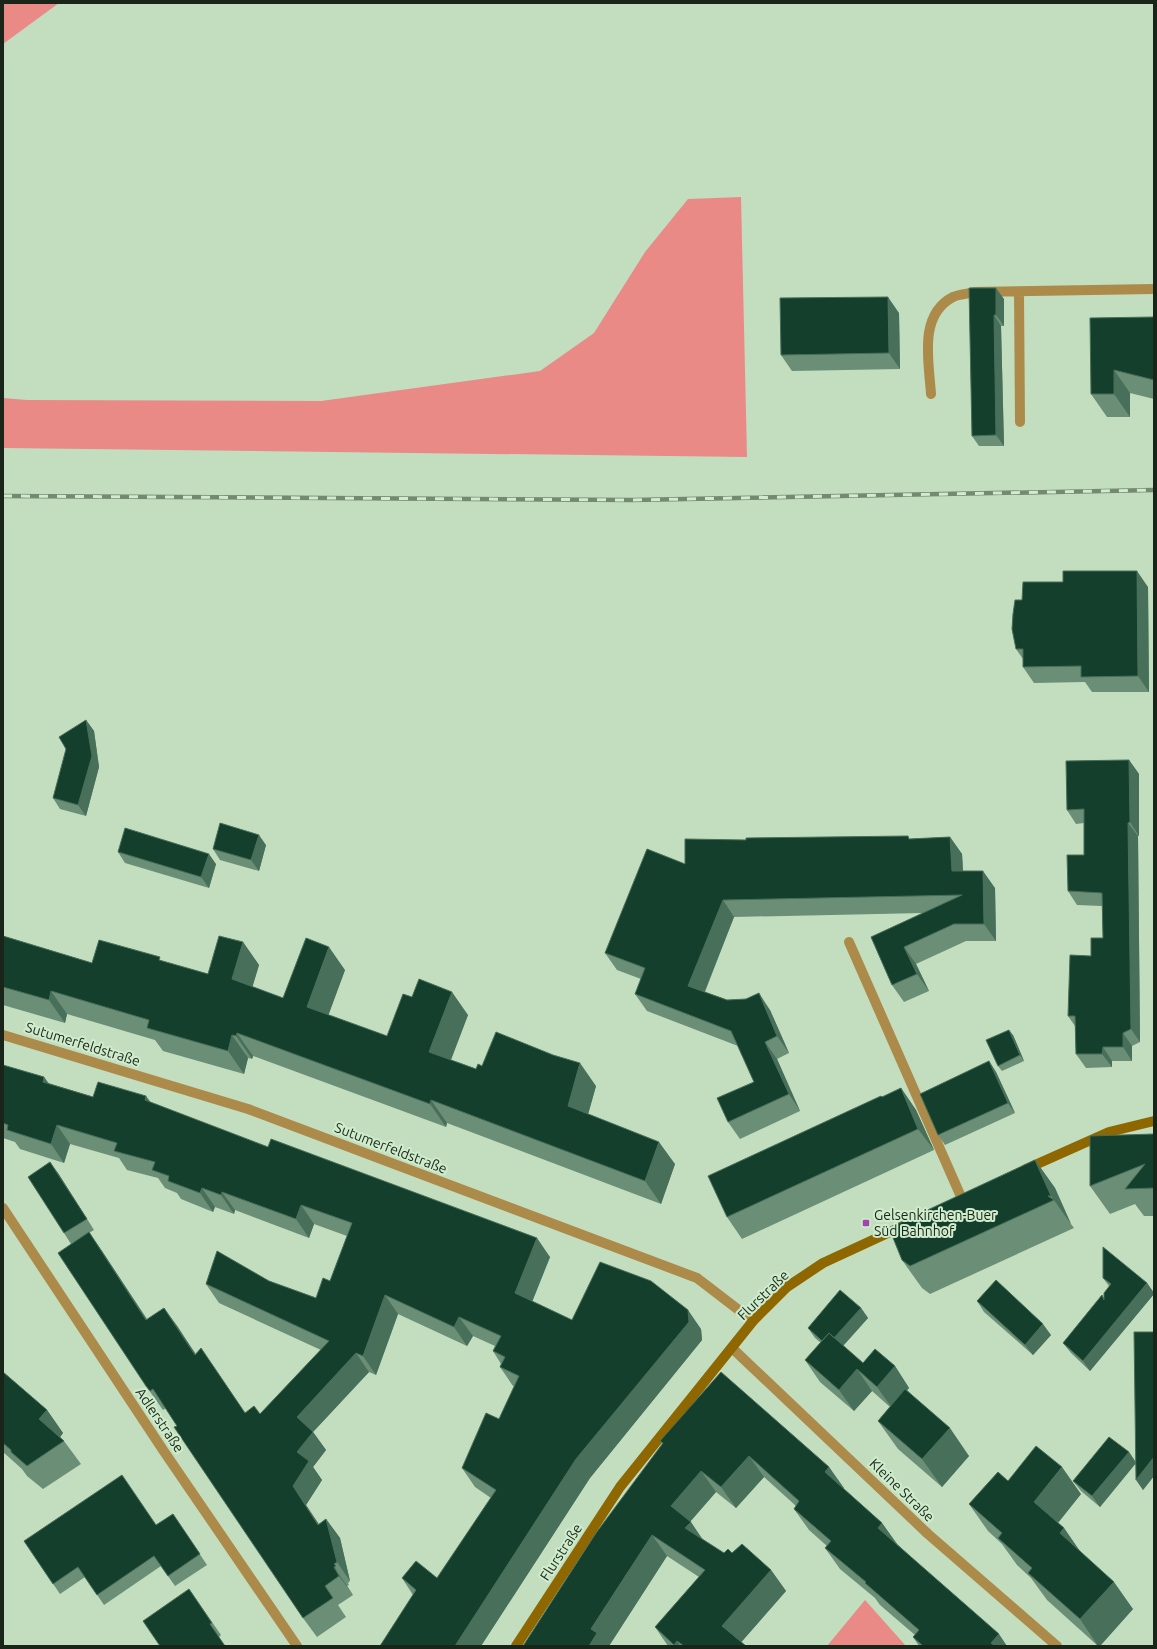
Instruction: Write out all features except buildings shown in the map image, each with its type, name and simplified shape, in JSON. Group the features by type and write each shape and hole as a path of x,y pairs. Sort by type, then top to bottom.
{"street":[{"path":"931,394 928,349 929,330 935,312 953,297 974,292 1019,293 1154,289"},
{"path":"1019,293 1020,422"},
{"path":"850,942 962,1199"},
{"name":"Sutumerfeldstraße","path":"3,1035 248,1109 697,1278 753,1321"},
{"path":"1019,1173 1109,1132 1154,1121"},
{"name":"Adlerstraße","path":"3,1208 163,1450 296,1646"},
{"name":"Flurstraße","path":"516,1646 620,1487 753,1321 787,1288 823,1263 914,1221"},
{"name":"Kleine Straße","path":"732,1348 928,1534 1057,1646"}],"shaded area":[{"path":"3,3 59,3 3,44"},
{"path":"741,197 747,457 3,448 3,398 27,400 321,401 540,371 594,333 645,252 688,199"},
{"path":"865,1600 906,1646 827,1646"}],"railway":[{"path":"3,496 633,500 1154,490"}],"place":[{"name":"Gelsenkirchen-Buer Süd Bahnhof","path":"866,1223"}]}
